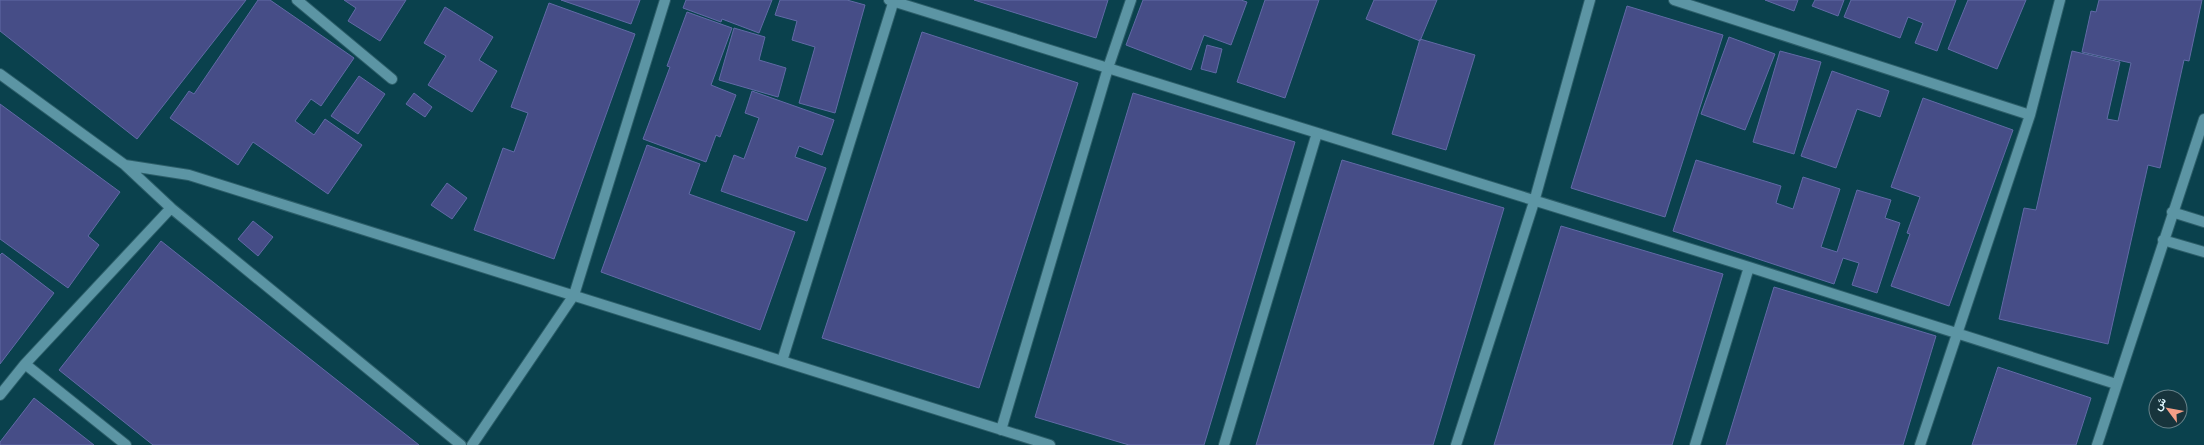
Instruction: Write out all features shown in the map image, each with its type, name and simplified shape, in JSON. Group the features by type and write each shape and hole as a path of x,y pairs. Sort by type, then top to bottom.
{"street":[{"path":"297,0 392,79"},
{"path":"472,445 574,295 665,0"},
{"path":"782,361 892,0 1534,202 1749,267 2116,384"},
{"path":"1000,430 1108,68 1131,0"},
{"path":"1456,445 1534,202 1590,0"},
{"path":"1674,0 2030,115"},
{"path":"1920,445 2030,115 2060,0"},
{"path":"2,79 125,165 171,208 461,445"},
{"path":"2097,445 2172,212 2204,119"},
{"path":"1224,445 1317,133"},
{"path":"125,165 189,175 1050,445"},
{"path":"0,394 25,364 171,208"},
{"path":"2172,212 2204,222"},
{"path":"2163,240 2204,252"},
{"path":"1695,445 1749,267"},
{"path":"25,364 126,445"}],"building":[{"path":"0,0 246,0 137,139 0,31"},
{"path":"258,0 270,0 354,58 321,106 311,99 295,121 314,135 325,119 362,145 328,194 253,142 238,165 170,118 189,91 194,94"},
{"path":"344,0 406,0 380,41 348,21 356,8"},
{"path":"561,0 640,0 631,24"},
{"path":"686,0 772,0 759,33 722,19 721,22 683,8"},
{"path":"780,0 847,0 865,5 835,113 799,103 815,47 792,40 797,21 775,15"},
{"path":"974,0 1108,0 1096,38"},
{"path":"1143,0 1241,0 1247,2 1231,45 1204,35 1191,70 1126,45"},
{"path":"1265,0 1319,0 1285,98 1237,82"},
{"path":"1374,0 1437,0 1420,41 1366,19"},
{"path":"1765,0 1798,0 1794,11"},
{"path":"1815,0 1844,0 1838,16 1812,6"},
{"path":"1851,0 1956,0 1937,51 1915,43 1923,23 1908,17 1900,38 1844,17"},
{"path":"1968,0 2026,0 1997,69 1948,49"},
{"path":"2099,0 2202,0 2189,61 2184,60 2160,168 2148,165 2108,344 1999,319 2024,208 2036,210 2072,51 2120,62 2107,119 2118,121 2131,63 2082,52 2091,11 2096,12"},
{"path":"549,3 635,34 554,259 474,230 503,148 514,152 528,113 511,107"},
{"path":"1627,6 1723,35 1665,217 1571,188"},
{"path":"445,7 493,37 479,60 497,71 472,112 428,85 446,56 424,43"},
{"path":"687,12 732,28 711,85 736,95 720,137 716,135 706,162 643,139 670,67 667,66"},
{"path":"734,28 765,37 759,60 786,68 778,97 719,80"},
{"path":"922,32 1078,83 979,388 822,338"},
{"path":"1729,37 1775,54 1745,130 1701,114"},
{"path":"1420,39 1475,55 1446,150 1392,134"},
{"path":"1207,45 1222,49 1216,73 1201,69"},
{"path":"1780,51 1821,62 1794,154 1753,142"},
{"path":"1832,71 1889,91 1880,117 1857,109 1836,168 1801,156"},
{"path":"359,76 385,94 358,134 331,116"},
{"path":"752,91 834,120 822,155 799,146 795,157 826,168 807,221 721,191 734,155 744,159 759,118 745,113"},
{"path":"414,93 432,107 425,117 406,104"},
{"path":"1133,93 1295,142 1204,445 1129,445 1035,417"},
{"path":"1923,98 2013,130 1949,306 1891,286 1910,234 1907,233 1920,197 1891,187"},
{"path":"0,104 120,192 88,236 99,245 68,288 0,239"},
{"path":"647,145 700,164 689,194 795,232 760,330 601,272"},
{"path":"1342,160 1504,208 1433,445 1256,445"},
{"path":"1696,160 1781,186 1776,203 1793,209 1803,177 1840,189 1821,247 1837,252 1857,190 1891,200 1885,218 1900,223 1877,293 1852,285 1859,263 1843,258 1834,284 1673,231"},
{"path":"447,183 467,198 452,219 431,205"},
{"path":"253,221 273,237 258,256 238,239"},
{"path":"1561,226 1723,274 1672,445 1494,445"},
{"path":"161,241 419,445 153,445 59,370"},
{"path":"2,253 54,293 0,364 0,255"},
{"path":"1774,287 1936,336 1903,445 1726,445"},
{"path":"1998,367 2091,398 2076,445 1972,445"},
{"path":"34,398 94,445 0,445 0,442"}]}
